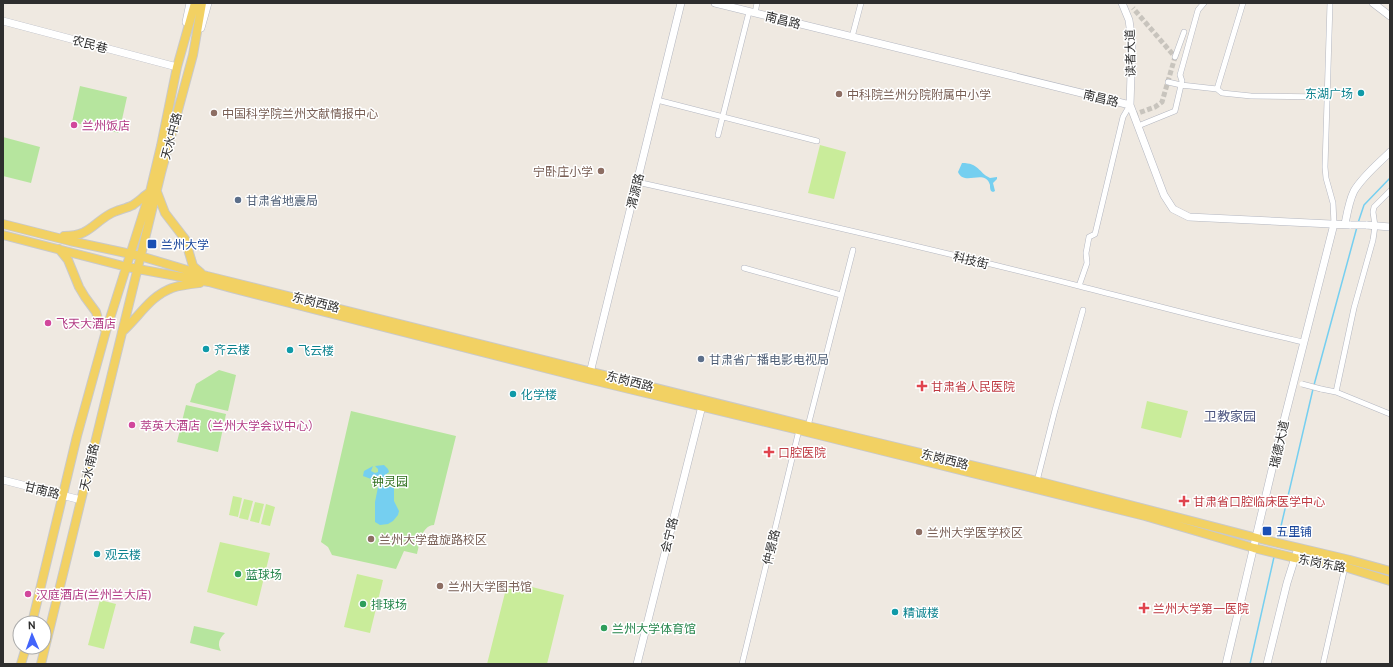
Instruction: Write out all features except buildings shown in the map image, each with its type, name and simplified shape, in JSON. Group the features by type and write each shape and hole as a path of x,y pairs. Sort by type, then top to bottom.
{"main road":[{"path":"180,54 195,3"},
{"path":"193,55 202,3"},
{"name":"天水中路","path":"138,269 180,54"},
{"name":"天水中路","path":"127,267 130,254 153,192 193,55"},
{"path":"41,234 66,237 80,235 90,230 107,216 132,205 153,192 165,213 185,239 194,266 208,279"},
{"name":"东岗西路","path":"3,224 140,256 208,279 588,379 1145,516 1254,548"},
{"name":"东岗西路","path":"3,235 127,267 208,279 590,370 808,426 1037,481 1257,538"},
{"path":"60,249 68,260 79,287 96,312 106,331"},
{"name":"天水南路","path":"34,615 77,436 106,331 127,267"},
{"name":"天水南路","path":"41,664 138,269"},
{"path":"122,332 151,301 166,291 179,286 208,279"},
{"name":"东岗东路","path":"1257,538 1390,571"},
{"name":"东岗东路","path":"1254,548 1294,558 1345,567 1390,581"}],"street":[{"name":"天水中路","path":"180,54 190,3"},
{"name":"天水中路","path":"193,55 208,3"},
{"name":"渭源路","path":"588,379 681,3"},
{"name":"南昌路","path":"715,3 1130,105 1164,195 1173,209 1189,217 1390,227"},
{"path":"718,135 752,12 757,3"},
{"path":"852,37 861,3"},
{"name":"读者大道","path":"1122,3 1129,20 1132,42 1130,105"},
{"path":"1138,126 1175,111 1182,81 1180,75 1198,10 1204,3"},
{"path":"1217,88 1243,4 1250,3"},
{"path":"1330,3 1325,167 1326,178 1333,203 1334,224"},
{"path":"1373,3 1390,16"},
{"name":"农民巷","path":"3,21 177,67"},
{"path":"1175,57 1184,32"},
{"path":"1168,82 1181,85 1217,88 1222,93 1251,96 1327,97"},
{"path":"657,100 817,141"},
{"path":"1079,286 1087,263 1086,253 1089,237 1095,234 1123,117 1130,105"},
{"path":"1348,225 1349,204 1354,192 1362,180 1390,152"},
{"name":"科技街","path":"637,182 836,227 1079,286 1185,315 1303,342"},
{"path":"1336,392 1354,308 1373,240 1375,226 1373,212 1374,207 1390,191"},
{"name":"瑞德大道","path":"1226,664 1303,342 1334,224"},
{"path":"808,426 853,250"},
{"path":"744,268 841,295"},
{"path":"1037,481 1083,310"},
{"path":"1294,381 1336,392 1390,414"},
{"name":"会宁路","path":"637,664 702,406"},
{"name":"仲景路","path":"742,664 799,430"},
{"name":"甘南路","path":"3,480 81,500"},
{"path":"1267,664 1294,558 1294,547"},
{"path":"1323,664 1345,567"}],"green space":[{"path":"80,86 127,97 119,133 72,122"},
{"path":"3,137 40,147 31,183 3,176"},
{"path":"820,145 846,152 834,199 808,193"},
{"path":"219,370 236,375 228,411 190,402 196,384"},
{"path":"1147,401 1188,411 1181,438 1141,428"},
{"path":"186,405 226,414 218,452 177,442"},
{"name":"钟灵园","path":"351,411 456,436 434,525 426,528 420,540 417,554 404,551 396,569 332,555 328,547 321,542"},
{"path":"233,496 242,498 238,517 229,515"},
{"path":"244,499 253,501 248,520 239,518"},
{"path":"255,502 264,504 259,523 250,521"},
{"path":"266,504 275,507 270,526 261,524"},
{"name":"蓝球场","path":"220,542 270,553 257,606 207,592"},
{"name":"排球场","path":"357,574 383,580 370,633 344,627"},
{"path":"508,581 564,595 547,664 487,664"},
{"path":"100,600 116,604 104,649 88,645"},
{"path":"194,626 225,633 219,642 221,651 190,643"}],"water":[{"path":"962,163 972,164 990,178 997,177 993,183 995,191 991,191 990,185 984,178 965,178 961,176 958,172"},
{"path":"384,465 389,472 384,476 394,484 394,501 399,511 398,515 393,521 388,524 380,525 375,522 375,502 379,482 363,476 364,471 373,466 371,471 375,473 378,472 378,469 375,466"}],"waterway":[{"path":"1358,223 1364,205 1390,178"},
{"path":"1314,385 1357,227"},
{"path":"1278,539 1313,389"},
{"path":"1250,664 1274,557"}],"tunnel":[{"path":"1133,8 1175,57 1162,102 1155,107 1133,115"}],"place":[{"name":"东湖广场","path":"1361,93"},
{"name":"中科院兰州分院附属中小学","path":"839,94"},
{"name":"中国科学院兰州文献情报中心","path":"214,113"},
{"name":"兰州饭店","path":"74,125"},
{"name":"宁卧庄小学","path":"601,171"},
{"name":"甘肃省地震局","path":"238,200"},
{"name":"兰州大学","path":"152,244"},
{"name":"飞天大酒店","path":"48,323"},
{"name":"齐云楼","path":"206,349"},
{"name":"飞云楼","path":"290,350"},
{"name":"甘肃省广播电影电视局","path":"701,359"},
{"name":"甘肃省人民医院","path":"922,386"},
{"name":"化学楼","path":"513,394"},
{"name":"萃英大酒店（兰州大学会议中心）","path":"132,425"},
{"name":"口腔医院","path":"769,452"},
{"name":"甘肃省口腔临床医学中心","path":"1184,501"},
{"name":"五里铺","path":"1267,531"},
{"name":"兰州大学医学校区","path":"919,532"},
{"name":"兰州大学盘旋路校区","path":"371,539"},
{"name":"观云楼","path":"97,554"},
{"name":"蓝球场","path":"238,574"},
{"name":"兰州大学图书馆","path":"440,586"},
{"name":"汉庭酒店(兰州兰大店)","path":"28,594"},
{"name":"排球场","path":"363,604"},
{"name":"兰州大学第一医院","path":"1144,608"},
{"name":"精诚楼","path":"895,612"},
{"name":"兰州大学体育馆","path":"604,628"}],"district":[{"name":"卫教家园","path":"1230,416"}]}
